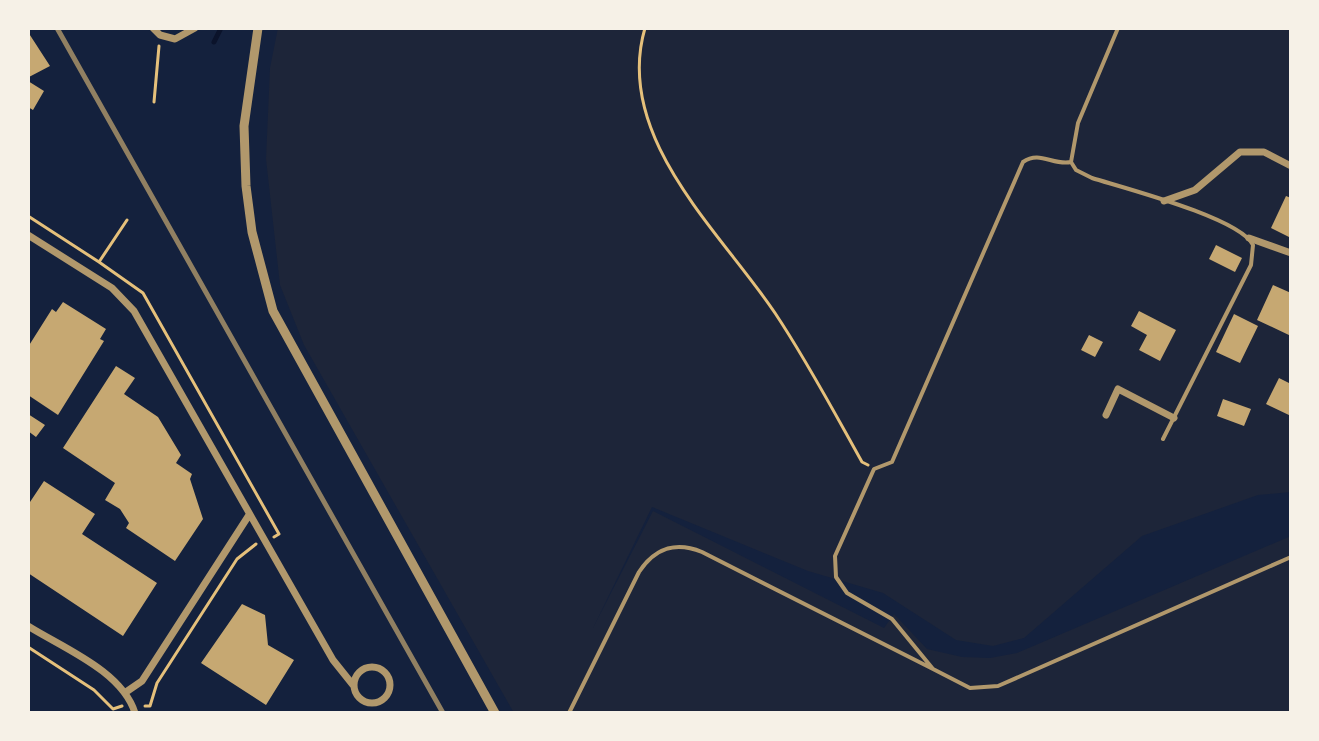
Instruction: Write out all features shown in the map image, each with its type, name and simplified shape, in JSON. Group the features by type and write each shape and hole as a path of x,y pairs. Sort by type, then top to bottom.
{"street":[{"path":"156,31 175,39 195,28"},
{"path":"258,28 244,126 246,186 252,232 273,311 495,713"},
{"path":"1164,201 1195,190 1240,152 1264,152 1291,166"},
{"path":"28,235 112,288 127,302 333,660 353,685 361,701 373,704 388,695 390,683 381,669 369,667 360,671 353,685"},
{"path":"1249,238 1291,253"},
{"path":"1106,415 1118,389 1174,418"},
{"path":"126,692 142,681 249,515"},
{"path":"28,626 104,674 126,692 134,709"}],"lane":[{"path":"1118,28 1078,123 1071,162 1076,170 1092,178 1217,220 1249,238 1254,254 1163,439"},
{"path":"933,669 892,619 847,593 836,577 835,556 874,469 892,462 1023,162 1038,156 1063,164 1071,162"},
{"path":"569,713 639,572 653,555 670,547 702,552 970,688 998,686 1291,557"}],"path":[{"path":"645,28 641,84 644,104 664,155 788,333 862,462 874,469"},
{"path":"154,102 156,31"},
{"path":"28,216 143,293 279,534 251,546 237,559 157,683 150,706 113,709 94,690 28,647"},
{"path":"99,262 127,220"},
{"path":"116,707 118,713"}],"shaded area":[{"path":"278,28 1291,28 1291,492 1258,495 1142,536 1024,638 993,646 956,640 883,593 808,571 652,507 593,628 653,511 884,628 894,614 927,649 962,657 990,658 1017,653 1291,536 1291,713 514,713 304,345 280,285 266,159 270,68"}],"building":[{"path":"28,32 50,66 29,77 28,76"},
{"path":"28,81 44,91 33,110 28,107"},
{"path":"1286,196 1291,198 1291,238 1271,228"},
{"path":"1216,245 1242,258 1235,272 1209,259"},
{"path":"1273,285 1291,293 1291,336 1257,320"},
{"path":"63,302 106,329 100,339 104,341 58,415 28,395 28,347 52,309 56,312"},
{"path":"1139,311 1176,330 1160,361 1139,350 1147,335 1131,326"},
{"path":"1234,314 1258,326 1240,363 1216,352"},
{"path":"1089,335 1103,342 1095,357 1081,350"},
{"path":"116,366 135,378 124,394 158,417 181,455 176,463 192,474 190,479 203,519 175,561 126,528 129,523 120,509 105,500 115,483 63,448"},
{"path":"1279,378 1291,384 1291,416 1266,404"},
{"path":"1223,399 1251,409 1244,426 1217,416"},
{"path":"28,414 45,425 36,437 28,431"},
{"path":"44,481 95,514 82,534 157,583 123,636 28,573 28,505"},
{"path":"242,604 265,615 268,645 294,660 266,705 201,663"}],"waterway":[{"path":"214,42 221,28"}],"railway":[{"path":"57,28 443,713"}]}
